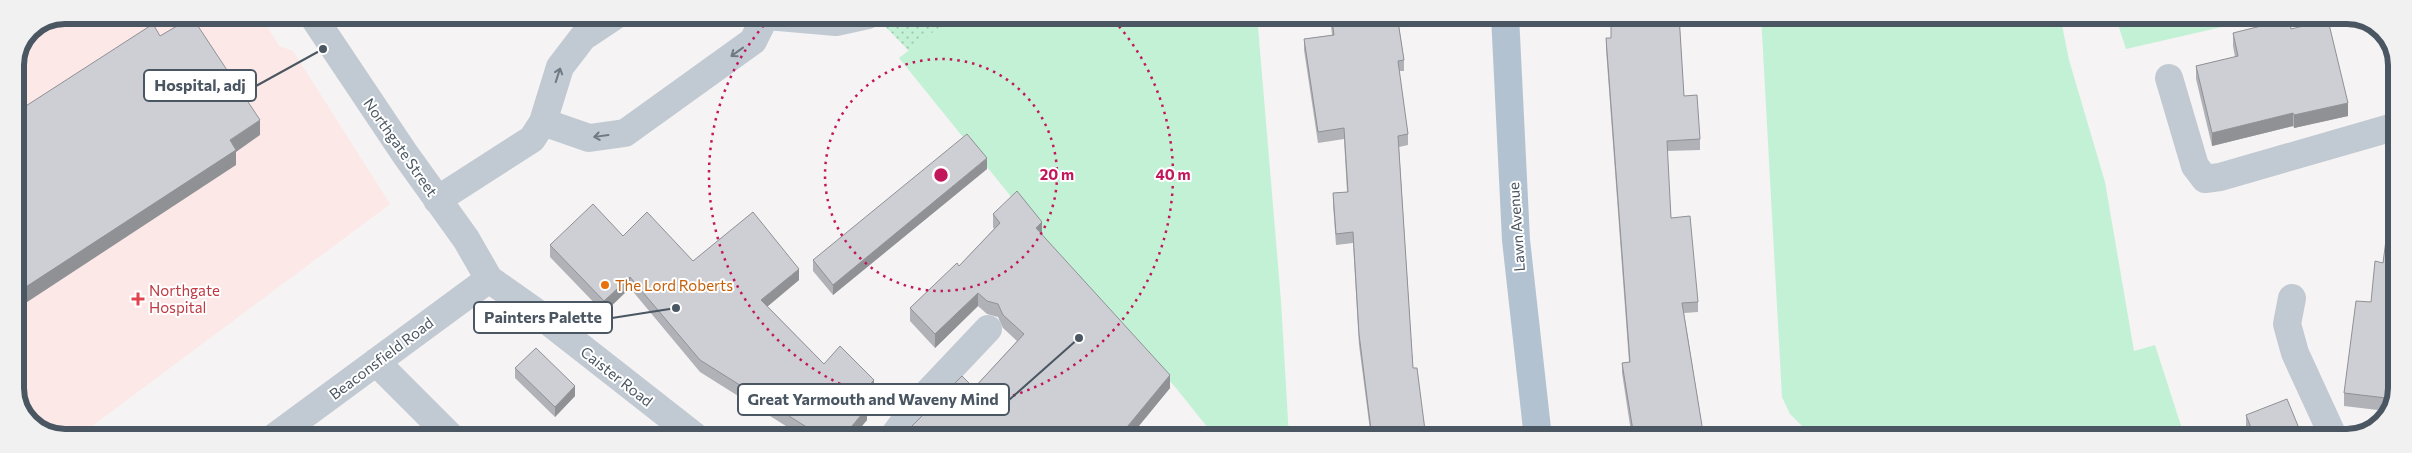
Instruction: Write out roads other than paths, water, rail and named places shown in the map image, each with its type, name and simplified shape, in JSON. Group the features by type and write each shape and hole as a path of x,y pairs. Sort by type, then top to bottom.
{"main road":[{"name":"Lawn Avenue","path":"1505,24 1516,240 1537,429"}],"street":[{"name":"Northgate Street","path":"318,24 437,200 466,239 489,279"},
{"path":"437,200 532,139 543,122 560,67 583,37 602,24"},
{"path":"543,122 589,138 625,133 753,40 762,24"},
{"path":"2169,78 2195,166 2205,179 2220,177 2388,129"},
{"name":"Beaconsfield Road","path":"285,429 489,279"},
{"name":"Caister Road","path":"489,279 540,316 685,429"},
{"path":"2292,298 2287,324 2295,353 2330,429"},
{"path":"899,429 918,403 988,329"},
{"path":"376,362 443,429"}],"place":[{"name":"Hospital, adj","path":"323,49"},
{"name":"The Lord Roberts","path":"605,285"},
{"name":"Northgate Hospital","path":"138,299"},
{"name":"Painters Palette","path":"676,308"},
{"name":"Great Yarmouth and Waveny Mind","path":"1079,338"}]}
